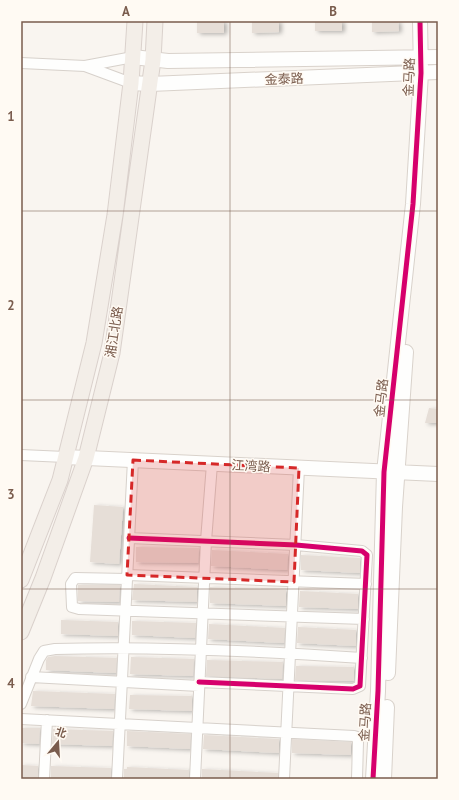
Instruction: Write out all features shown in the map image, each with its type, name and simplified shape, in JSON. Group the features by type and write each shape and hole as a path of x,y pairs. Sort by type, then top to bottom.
{"main road":[{"name":"湘江北路","path":"21,580 60,480 94,343 115,215 131,83 135,21"},
{"name":"湘江北路","path":"21,632 43,578 86,458 112,353 150,84 155,21"}],"street":[{"name":"金马路","path":"420,21 429,57"},
{"name":"金马路","path":"373,779 391,472 429,72 428,21"},
{"path":"21,63 85,66 133,58 153,60 429,57"},
{"path":"85,66 131,83"},
{"name":"金泰路","path":"131,83 150,84 429,72"},
{"path":"21,455 65,457"},
{"name":"江湾路","path":"65,457 438,474"},
{"path":"117,779 133,460"},
{"path":"195,779 204,578 212,464"},
{"path":"284,779 299,468"},
{"name":"金马路","path":"384,779 391,472"},
{"path":"31,677 122,682 358,688 361,683 367,558 365,552 296,545 129,538"},
{"path":"364,618 292,617 74,609 71,604 71,584 75,578 127,577 204,578 366,584"},
{"path":"21,704 39,659 44,651 54,649 124,647 201,649 362,658"},
{"path":"21,719 348,735 357,737 357,779"},
{"path":"44,779 47,720"}],"highlighted area":[{"path":"133,460 299,468 294,582 127,575"}],"building":[{"path":"197,21 224,21 224,33 197,33"},
{"path":"252,21 279,21 279,32 252,33"},
{"path":"315,21 342,21 342,31 315,31"},
{"path":"372,21 398,21 399,31 372,32"},
{"path":"429,408 438,409 438,423 425,423"},
{"path":"94,505 123,507 119,564 90,562"},
{"path":"136,547 199,548 198,563 136,562"},
{"path":"212,550 288,554 287,570 211,566"},
{"path":"301,555 360,558 360,573 301,570"},
{"path":"134,584 197,587 197,602 132,600"},
{"path":"78,585 120,585 119,602 78,601"},
{"path":"210,587 286,590 286,606 210,603"},
{"path":"300,591 358,594 358,609 299,607"},
{"path":"61,620 118,622 118,636 61,634"},
{"path":"132,621 196,623 195,638 132,635"},
{"path":"209,624 285,628 284,643 208,639"},
{"path":"298,627 356,630 356,646 297,643"},
{"path":"48,657 117,658 116,673 46,670 46,660"},
{"path":"131,657 194,659 193,676 130,674"},
{"path":"207,660 283,662 282,679 206,676"},
{"path":"296,666 354,667 354,681 295,680"},
{"path":"33,691 115,694 114,709 31,706"},
{"path":"130,695 192,696 192,711 129,709"},
{"path":"21,728 40,728 39,744 21,743"},
{"path":"53,729 113,731 112,746 52,744"},
{"path":"127,731 191,734 190,749 127,746"},
{"path":"204,735 279,739 279,753 203,749"},
{"path":"292,739 351,742 351,755 292,753"},
{"path":"21,765 38,766 38,779 21,779"},
{"path":"51,766 111,768 111,779 51,779"},
{"path":"127,767 189,770 189,779 124,779 124,769 127,769"},
{"path":"202,769 278,773 278,779 202,779"}],"cycle path":[{"path":"373,779 378,691 384,472 413,204 421,73 420,21"},
{"path":"129,538 296,545 362,551 367,555 360,686 353,689 199,682"}]}
